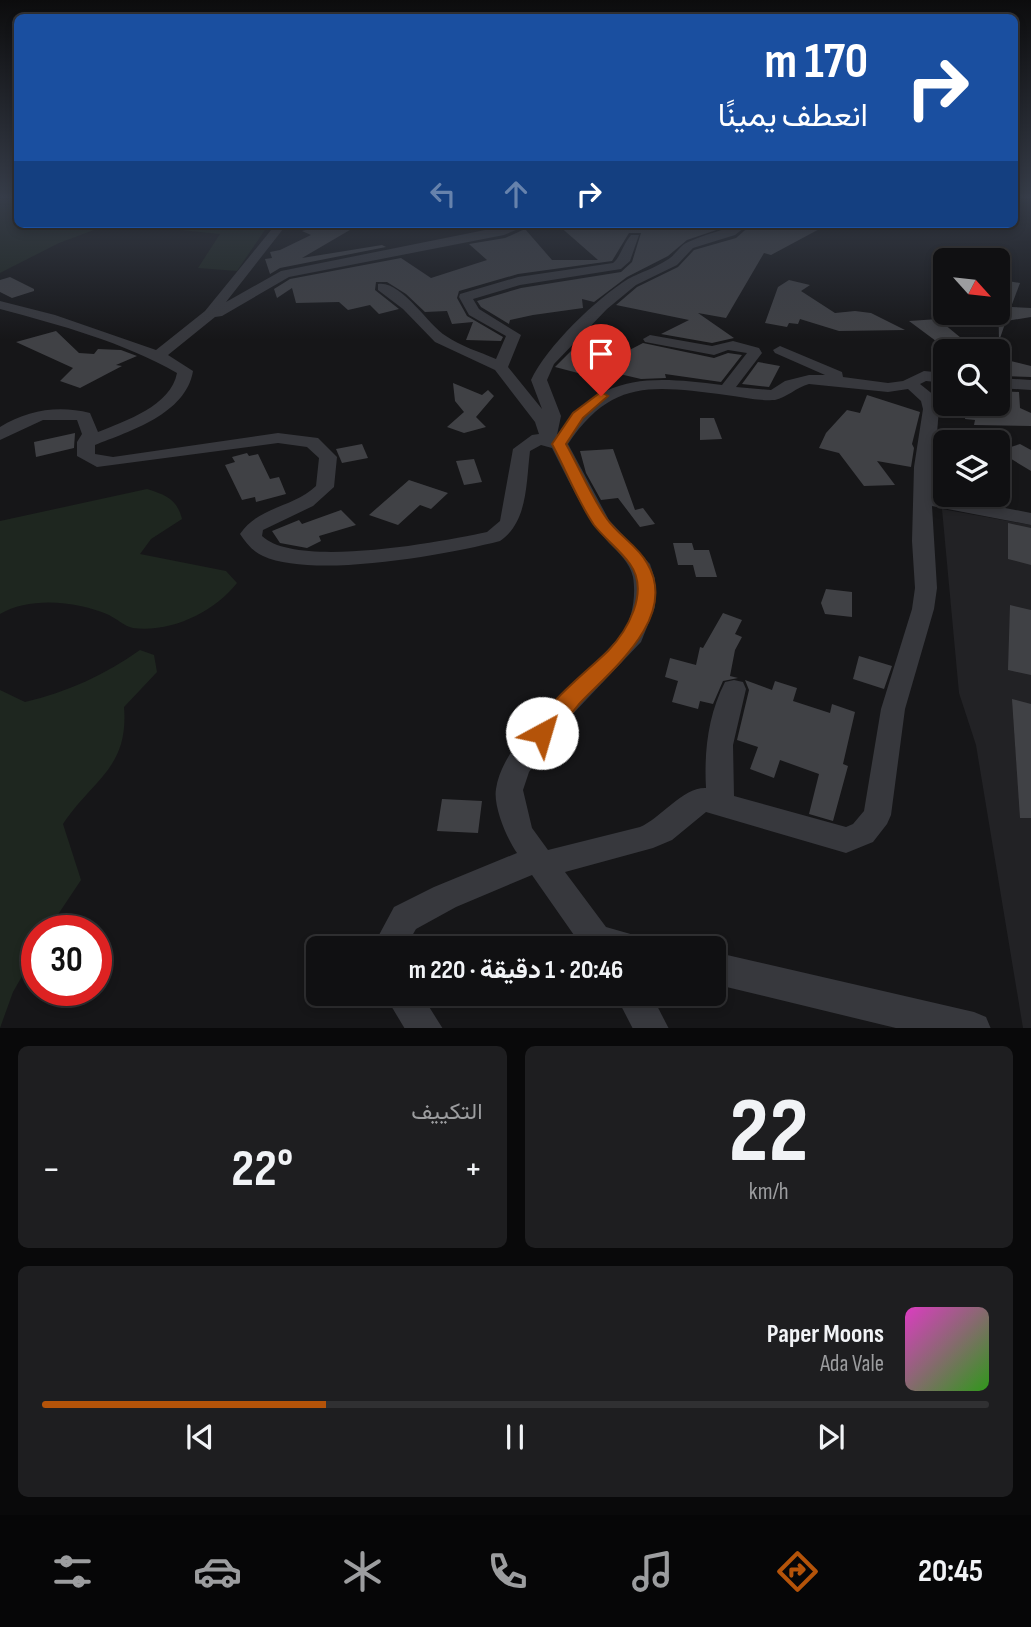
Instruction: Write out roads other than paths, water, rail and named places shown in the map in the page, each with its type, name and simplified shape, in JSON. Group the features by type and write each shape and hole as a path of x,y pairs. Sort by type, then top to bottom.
{"street":[{"path":"158,356 210,314 266,244"},
{"path":"210,314 230,308 274,278 285,274 442,244"},
{"path":"500,367 514,335 486,320 467,303 465,297 518,281 617,266 624,261 629,244"},
{"path":"553,438 553,416 540,380 547,362 602,306 632,282 673,262 689,246 696,244"},
{"path":"382,286 408,306 440,339 500,367 553,438 601,523 640,564 646,595 633,636 559,712 517,767 509,790 519,833 593,936"},
{"path":"486,320 489,313 488,301"},
{"path":"0,305 50,318 158,356 185,371 186,380 181,390 147,415 86,442"},
{"path":"649,339 714,351 720,346 733,345 754,351 726,390"},
{"path":"780,350 858,384"},
{"path":"470,351 505,352"},
{"path":"0,435 19,422 45,413 72,413 84,416 90,434 86,442 86,456 97,461 113,462 278,439 312,442 328,457 325,487 305,505 261,520 250,534 273,554 373,555 493,537 505,529 510,521 522,449 532,440 553,438 591,404 618,388 694,385 774,395 783,386 797,380 814,379 886,387 912,385 924,376 933,377"},
{"path":"1010,384 1031,385"},
{"path":"395,936 405,918 457,892 539,862 643,839 662,831 702,799 846,840 863,834 872,825 882,800 898,686 923,609 926,588 922,498 931,408 929,399 912,385"},
{"path":"922,498 1031,519"},
{"path":"721,804 717,768 724,717 734,689"},
{"path":"726,971 974,1028"},
{"path":"410,1006 426,1028"},
{"path":"639,1006 652,1028"}]}
